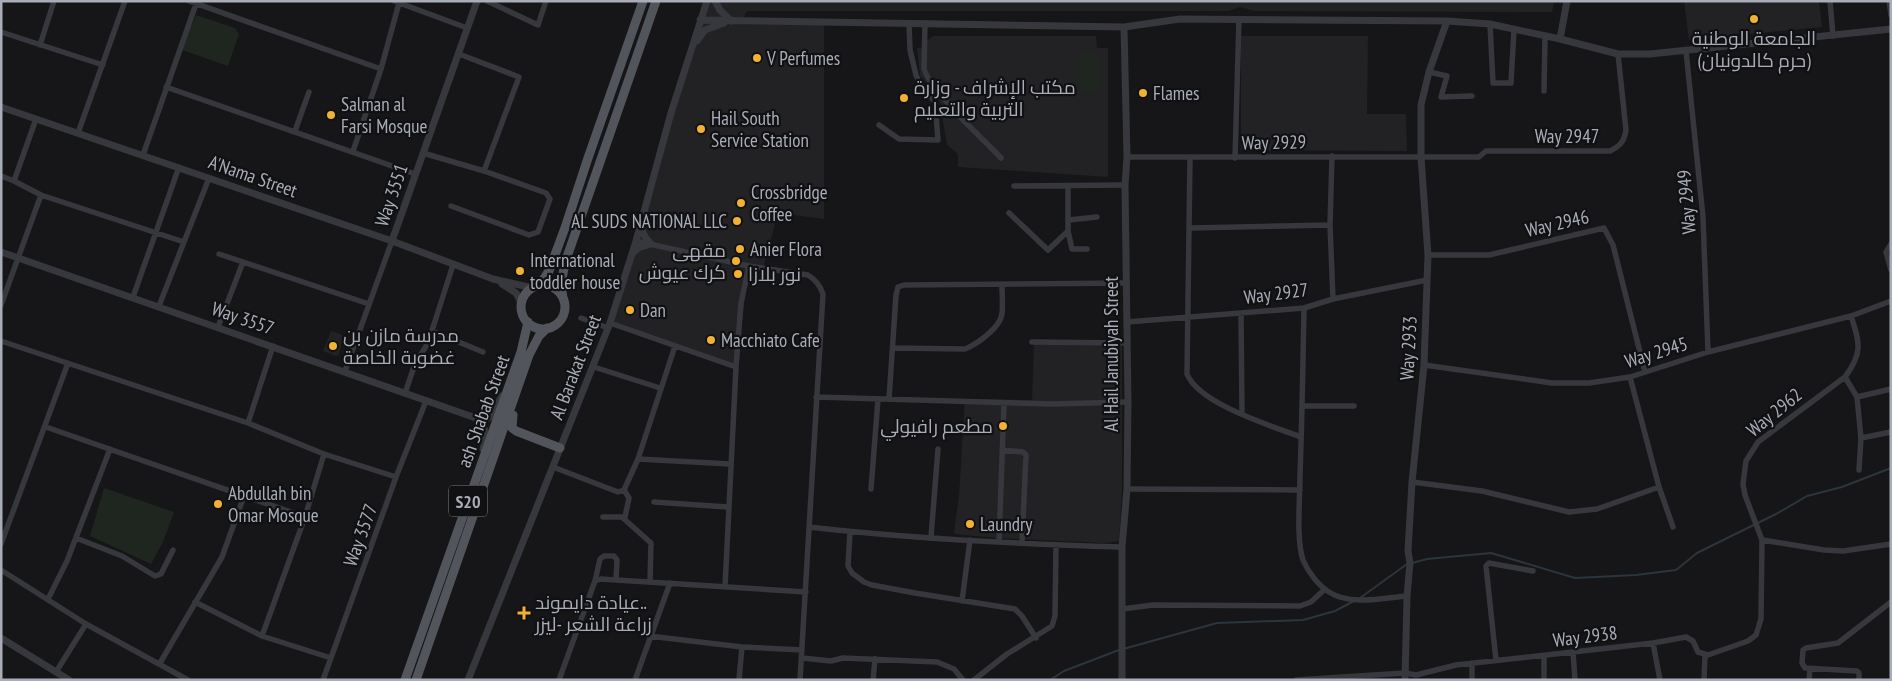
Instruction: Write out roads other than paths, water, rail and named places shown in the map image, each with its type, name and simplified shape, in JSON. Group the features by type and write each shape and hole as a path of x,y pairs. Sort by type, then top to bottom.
{"main road":[{"path":"547,328 540,328 528,322 523,314 522,304 526,294 536,287 549,271 643,1"},
{"name":"S20","path":"547,328 556,325 562,318 565,310 561,289 562,274 567,257 656,1"},
{"path":"536,287 551,287 560,293 563,298"},
{"name":"ash Shabab Street","path":"405,680 525,340 528,322"},
{"name":"ash Shabab Street","path":"416,680 532,348 539,336 547,328"},
{"path":"523,376 512,428 560,448"},
{"path":"486,483 507,438 516,435 530,436"}],"street":[{"path":"40,45 54,1"},
{"path":"78,133 125,1"},
{"path":"189,1 381,69"},
{"name":"Way 3551","path":"346,371 477,1"},
{"path":"487,1 538,25 546,1"},
{"name":"Al Barakat Street","path":"468,680 609,326 707,1"},
{"path":"715,1 720,10 731,20"},
{"path":"1560,39 1567,1"},
{"path":"1830,1 1833,36"},
{"path":"1889,1 1891,15"},
{"path":"353,151 381,69 397,2 468,28"},
{"path":"143,155 196,4"},
{"path":"700,20 1124,27 1180,18 1447,21 1490,24 1618,54 1650,54 1891,29"},
{"path":"1235,158 1238,19"},
{"path":"691,50 705,30 731,20"},
{"name":"Way 2933","path":"1405,676 1410,563 1408,551 1412,482 1424,365 1428,255 1421,157 1421,105 1429,72 1447,21"},
{"path":"879,125 900,139 938,140 935,102 916,75 910,50 909,23"},
{"path":"925,23 925,74 965,122 1001,158"},
{"path":"1490,24 1492,83 1511,82 1514,29"},
{"name":"Al Hail Janubiyah Street","path":"1122,680 1122,548 1127,489 1128,402 1125,185 1127,157 1124,27"},
{"path":"1,32 103,65"},
{"path":"1544,91 1545,37"},
{"name":"Way 2949","path":"1686,50 1703,217 1708,352"},
{"path":"459,54 519,77 484,171"},
{"name":"Way 2947","path":"1421,157 1479,157 1486,151 1610,151 1618,147 1624,140 1626,130 1618,54"},
{"path":"1429,72 1447,76 1441,97 1472,96"},
{"path":"166,87 415,174"},
{"path":"295,131 309,92"},
{"name":"A'Nama Street","path":"1,107 392,241 493,279 536,287"},
{"path":"14,180 36,119"},
{"path":"423,153 484,171 546,193 550,199 538,232 529,235 451,206"},
{"path":"1332,156 1330,225 1333,299"},
{"name":"Way 2929","path":"1127,157 1421,157"},
{"path":"1190,158 1186,374 1189,380 1209,397 1242,414 1301,437"},
{"path":"133,297 179,167"},
{"path":"1,176 14,180 41,195 184,242"},
{"path":"159,306 209,178"},
{"path":"1014,186 1125,185"},
{"path":"1068,186 1068,231 1072,249 1087,249"},
{"path":"1,305 41,195"},
{"path":"1009,213 1048,250 1068,231"},
{"path":"1069,220 1097,217"},
{"path":"1190,228 1330,225"},
{"path":"640,226 651,244"},
{"name":"Way 2946","path":"1428,255 1489,255 1604,228 1614,245 1646,372"},
{"path":"636,241 749,266 808,275 818,282 821,288 823,294 800,680"},
{"path":"631,255 638,248 651,244"},
{"path":"1891,244 1886,252 1891,270"},
{"name":"Way 3557","path":"1,252 346,371 473,417"},
{"path":"219,254 369,304"},
{"path":"218,327 243,262"},
{"path":"405,393 415,364 428,343 454,265"},
{"path":"725,587 736,367 741,303 749,266"},
{"name":"A'Nama Street","path":"493,279 511,289 522,304"},
{"name":"Way 2927","path":"1127,322 1304,308 1333,299 1426,280"},
{"path":"889,399 896,294 898,288 904,285 1127,283"},
{"path":"893,348 965,349 973,346 988,334 1002,316 1002,285"},
{"name":"Way 2945","path":"1424,365 1570,384 1589,383 1630,377 1708,352 1851,316 1891,301"},
{"path":"1304,308 1300,490 1300,541 1302,555 1314,578 1334,595 1351,599 1408,596"},
{"path":"1241,313 1242,414"},
{"name":"Way 2962","path":"1704,656 1744,643 1756,635 1760,619 1762,540 1745,495 1743,484 1746,461 1758,442 1845,377 1853,366 1859,350 1851,316"},
{"path":"581,318 675,346 736,367"},
{"path":"432,332 483,352"},
{"path":"1,341 248,423 324,454 396,477"},
{"path":"1032,342 1127,343"},
{"path":"248,423 274,346"},
{"path":"553,467 618,492 624,490 638,459 675,346"},
{"path":"1,544 46,427 68,363"},
{"path":"473,417 483,420 492,415 516,366"},
{"path":"594,367 660,388"},
{"path":"1630,377 1659,486 1673,527"},
{"path":"1845,377 1857,397 1861,438 1859,470"},
{"path":"1857,397 1891,389"},
{"path":"816,397 1004,403 1128,402"},
{"path":"871,489 878,399"},
{"name":"Way 3577","path":"324,680 396,477 426,401"},
{"path":"999,542 1004,403"},
{"path":"1302,406 1354,406"},
{"path":"471,491 486,431 480,422 473,417"},
{"path":"46,427 305,517"},
{"path":"1861,438 1891,432"},
{"path":"48,599 67,561 110,449"},
{"path":"931,537 938,449"},
{"path":"1002,450 1023,452 1026,455 1022,543"},
{"path":"262,636 305,517 324,454"},
{"path":"638,459 730,464"},
{"path":"1412,482 1482,492 1568,512 1597,509 1659,486"},
{"path":"1127,489 1300,490"},
{"path":"623,518 630,500 624,490"},
{"path":"160,664 222,557 244,496"},
{"path":"654,502 728,507"},
{"path":"603,517 623,518 651,543 650,582"},
{"path":"809,527 850,532 999,542 1122,548"},
{"path":"850,532 848,566 856,577 872,585 1019,611 1036,638"},
{"path":"76,538 122,556 155,576 161,574 173,550"},
{"path":"962,601 970,540"},
{"path":"1762,540 1824,550 1843,551 1891,544"},
{"path":"974,680 1007,654 1048,630 1054,622 1056,545"},
{"path":"560,680 595,581 600,559 604,556 614,556 617,560 616,580"},
{"path":"1496,660 1486,566 1489,563 1533,571"},
{"path":"1,570 86,624 188,680"},
{"path":"595,581 601,579 806,592"},
{"path":"634,680 670,583"},
{"path":"1122,609 1153,605 1300,606 1311,602 1325,589"},
{"path":"195,602 262,636 332,658"},
{"path":"1859,680 1857,671 1805,668 1802,663 1803,650 1838,643 1891,602"},
{"path":"56,672 86,624"},
{"path":"649,636 742,647 802,650"},
{"name":"Way 2938","path":"1296,680 1416,675 1472,663 1653,643 1686,637 1693,641 1698,652 1704,656"},
{"path":"1,638 69,680"},
{"path":"1653,643 1660,680"},
{"path":"739,680 742,647"},
{"path":"1573,652 1575,680"},
{"path":"1544,656 1544,680"},
{"path":"1704,656 1704,680"},
{"path":"802,658 831,661 843,658 936,662 948,665 963,680"},
{"path":"873,680 875,659"},
{"path":"1472,663 1472,680"},
{"path":"1809,680 1810,669"}],"waterway":[{"path":"1412,563 1427,559 1491,553 1575,578 1636,575 1676,570 1697,553 1778,513 1807,496 1842,487 1891,468"},
{"path":"1360,598 1407,564"},
{"path":"1123,649 1217,623 1303,620 1335,611 1354,601"},
{"path":"1050,680 1064,671 1119,650"}],"place":[{"name":"الجامعة الوطنية (حرم كالدونيان)","path":"1754,19"},
{"name":"V Perfumes","path":"757,58"},
{"name":"Flames","path":"1143,93"},
{"name":"مكتب الإشراف - وزارة التربية والتعليم","path":"904,98"},
{"name":"Salman al Farsi Mosque","path":"331,115"},
{"name":"Hail South Service Station","path":"701,129"},
{"name":"Crossbridge Coffee","path":"741,203"},
{"name":"AL SUDS NATIONAL LLC","path":"737,221"},
{"name":"Anier Flora","path":"740,249"},
{"name":"مقهى كرك عيوش","path":"736,261"},
{"name":"International toddler house","path":"520,271"},
{"name":"نور بلازا","path":"738,274"},
{"name":"Dan","path":"630,310"},
{"name":"Macchiato Cafe","path":"711,340"},
{"name":"مدرسة مازن بن غضوبة الخاصة","path":"333,346"},
{"name":"مطعم رافيولي","path":"1003,426"},
{"name":"Abdullah bin Omar Mosque","path":"218,504"},
{"name":"Laundry","path":"970,524"},
{"name":"عيادة دايموند.. زراعة الشعر -ليزر","path":"524,613"}]}
